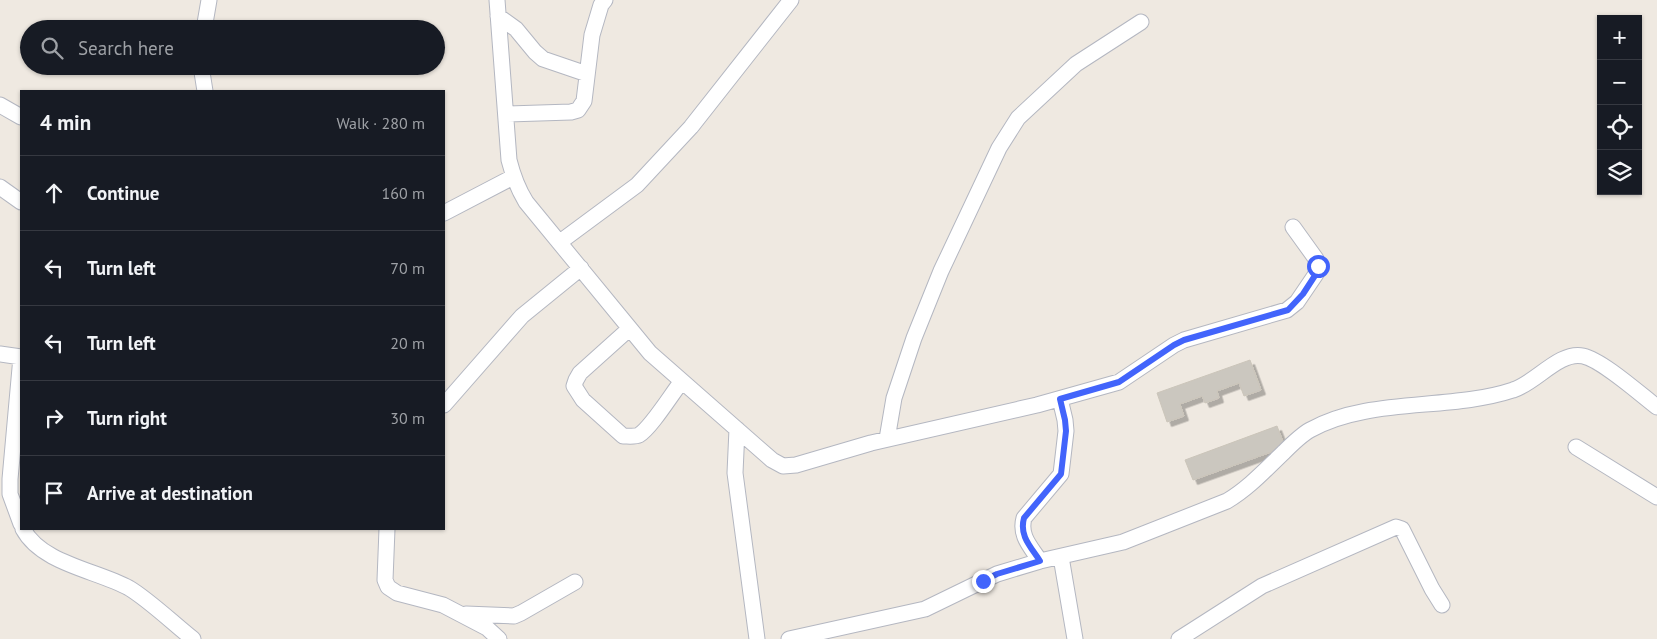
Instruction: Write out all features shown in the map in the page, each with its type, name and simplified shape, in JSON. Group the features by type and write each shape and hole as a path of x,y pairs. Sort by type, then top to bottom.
{"street":[{"path":"205,20 208,0"},
{"path":"497,0 509,160 513,177 526,202 650,353 772,460 783,466 796,465 887,439 1038,406 1119,382 1184,340 1288,310 1303,294 1316,274 1318,266 1316,259 1293,227"},
{"path":"506,114 571,112 578,110 584,101 592,35 601,5 605,0"},
{"path":"560,242 637,185 691,127 791,0"},
{"path":"498,16 516,29 535,52 544,59 587,74"},
{"path":"887,439 894,398 914,338 941,271 999,148 1018,118 1076,64 1141,22"},
{"path":"203,75 206,90"},
{"path":"0,105 20,116"},
{"path":"445,212 513,177"},
{"path":"0,187 20,201"},
{"path":"445,404 522,316 581,268"},
{"path":"629,329 580,373 574,386 583,400 623,436 639,435 648,426 682,380"},
{"path":"0,354 20,357"},
{"path":"789,639 925,609 997,574 1040,561 1123,542 1227,501 1242,492 1309,430 1338,417 1357,412 1472,399 1514,390 1530,383 1559,360 1571,355 1582,355 1598,361 1657,407"},
{"path":"20,368 10,494 20,521"},
{"path":"1040,561 1024,536 1022,526 1024,518 1061,474 1066,431 1060,399"},
{"path":"737,429 735,472 757,639"},
{"path":"1576,447 1657,497"},
{"path":"1179,639 1262,586 1396,527 1402,529 1432,590 1442,605"},
{"path":"24,530 28,539 60,560 128,588 193,639"},
{"path":"388,530 384,580 388,587 397,592 443,604 487,628 498,637 506,616"},
{"path":"1061,557 1075,639"},
{"path":"461,614 506,616 521,613 575,582"}],"building":[{"path":"1250,360 1261,390 1244,396 1239,383 1217,391 1219,398 1205,403 1202,396 1180,404 1184,416 1167,422 1157,393"},
{"path":"1277,426 1285,447 1193,480 1185,460"}],"route":[{"path":"983,581 997,574 1040,561 1024,536 1022,526 1024,518 1058,480 1061,474 1066,431 1060,399 1119,382 1184,340 1288,310 1303,294 1316,274 1318,266"}]}
